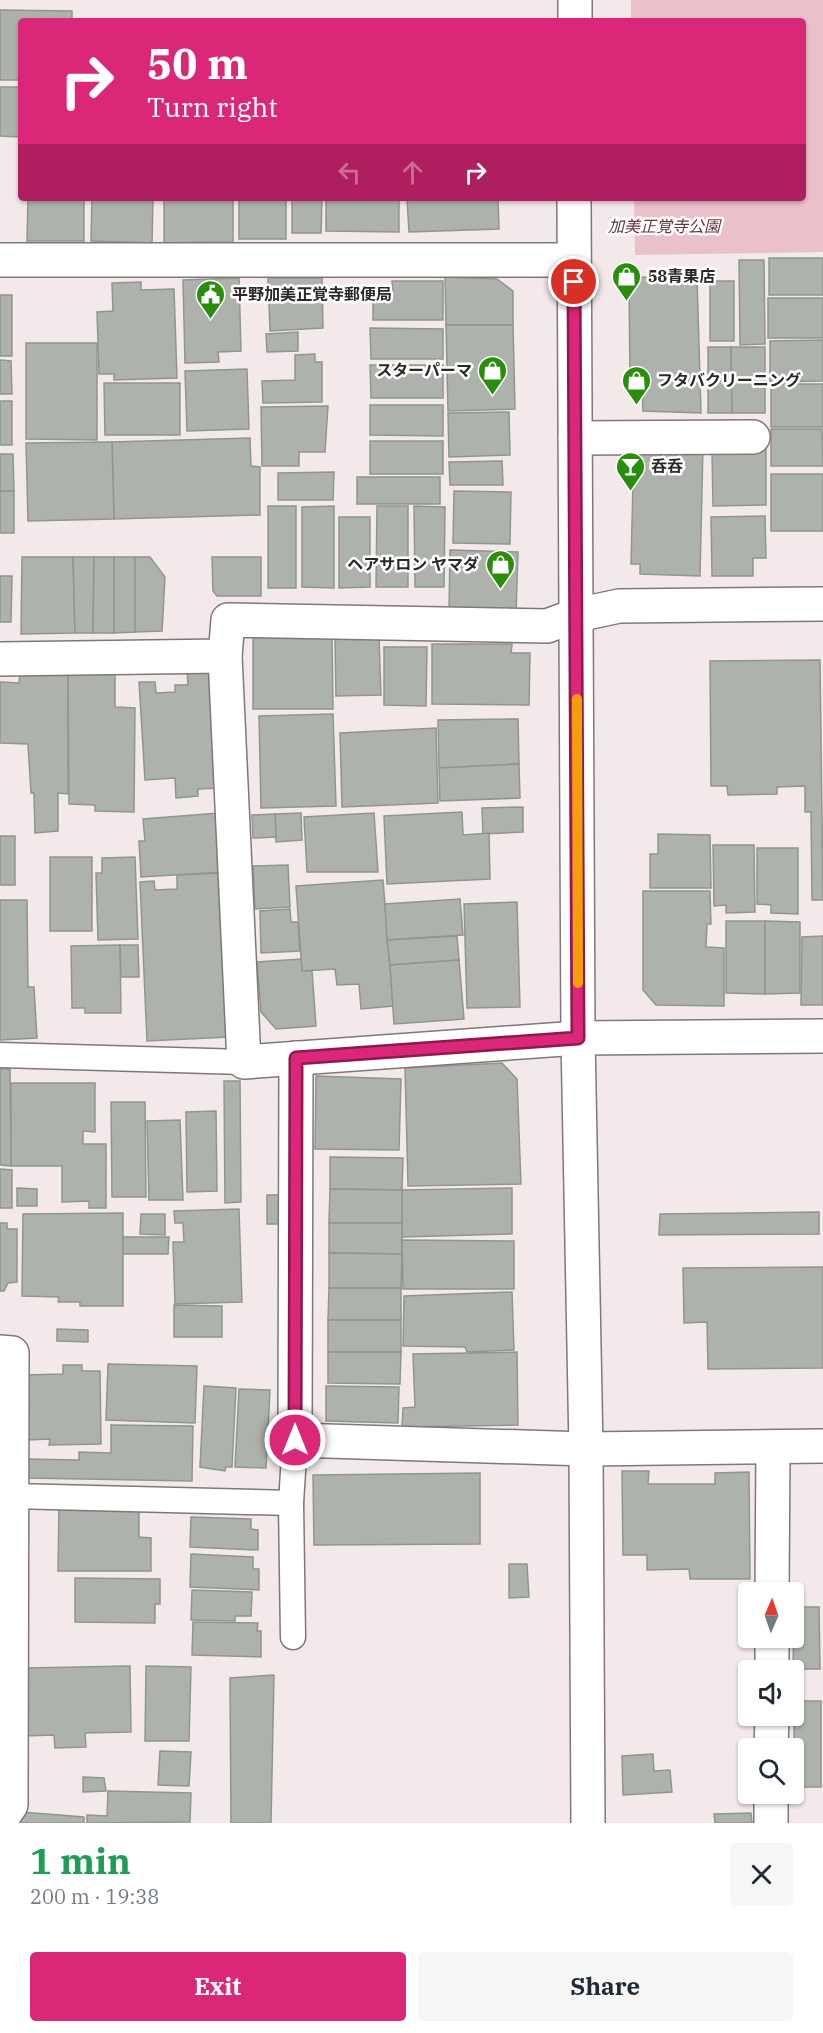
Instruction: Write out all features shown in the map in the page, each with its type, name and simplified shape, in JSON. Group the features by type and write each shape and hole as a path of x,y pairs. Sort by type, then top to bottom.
{"street":[{"path":"575,0 575,18"},
{"path":"574,201 578,1038 586,1449 588,1823"},
{"path":"0,260 573,260"},
{"path":"575,438 753,437"},
{"path":"823,604 619,606 577,615 547,626 228,620 225,656 244,1062 578,1038 823,1036"},
{"path":"0,659 225,656"},
{"path":"296,1058 295,1440 586,1449 823,1446"},
{"path":"0,1352 12,1353 11,1805 0,1821"},
{"path":"772,1582 773,1447"},
{"path":"771,1804 771,1823"}],"lane":[{"path":"0,1055 244,1062"},
{"path":"293,1637 291,1503 295,1440"},
{"path":"12,1496 291,1503"}],"green space":[{"name":"加美正覚寺公園","path":"631,0 823,0 823,252 635,255 634,201 806,201 806,18 631,18"}],"building":[{"path":"0,10 72,11 72,18 18,18 18,80 0,80"},
{"path":"0,87 18,87 18,137 0,136"},
{"path":"28,201 84,201 84,241 27,241"},
{"path":"92,201 153,201 152,243 91,241"},
{"path":"164,201 233,201 233,242 164,243"},
{"path":"239,201 286,201 286,239 239,239"},
{"path":"292,201 322,201 321,233 292,233"},
{"path":"326,201 399,201 399,232 326,231"},
{"path":"407,201 498,201 499,229 409,232"},
{"path":"769,258 823,258 823,295 769,295"},
{"path":"739,260 764,260 765,344 740,345"},
{"path":"445,277 497,279 513,291 513,325 446,325"},
{"path":"629,277 697,278 701,413 643,411 642,383 630,383"},
{"path":"239,278 241,351 218,352 219,362 185,363 183,280"},
{"path":"268,278 322,278 323,328 270,331"},
{"path":"392,281 443,281 443,320 373,320 373,292 393,292"},
{"path":"710,281 734,281 734,341 710,341"},
{"path":"141,282 141,290 174,289 177,378 114,380 114,374 99,374 97,312 113,311 112,283"},
{"path":"0,295 12,295 12,356 0,356"},
{"path":"768,298 823,298 823,338 768,338"},
{"path":"446,325 513,325 515,409 448,411"},
{"path":"370,328 443,329 443,359 371,359"},
{"path":"298,332 298,351 267,352 266,334"},
{"path":"823,340 823,381 770,382 770,341"},
{"path":"26,343 97,343 97,440 26,439"},
{"path":"708,347 731,347 732,413 708,413"},
{"path":"731,347 765,347 765,413 732,413"},
{"path":"315,354 315,362 322,362 322,402 263,403 262,381 295,380 295,355"},
{"path":"0,360 11,361 12,394 0,394"},
{"path":"370,365 443,365 443,398 371,398"},
{"path":"247,369 249,429 187,431 185,371"},
{"path":"104,383 180,383 180,435 105,435"},
{"path":"771,384 823,384 823,427 771,427"},
{"path":"0,401 12,401 12,445 0,445"},
{"path":"370,405 443,405 443,436 370,435"},
{"path":"328,406 325,452 299,452 299,466 262,466 261,407"},
{"path":"509,412 510,455 449,457 448,413"},
{"path":"771,429 822,429 823,466 771,466"},
{"path":"250,438 251,466 260,467 260,515 114,519 112,442"},
{"path":"370,441 443,441 443,474 370,474"},
{"path":"112,442 114,519 28,521 26,443"},
{"path":"634,443 703,445 700,576 640,574 640,564 631,564"},
{"path":"766,443 766,505 713,506 712,450"},
{"path":"0,454 13,454 14,491 0,491"},
{"path":"502,461 503,485 450,485 449,462"},
{"path":"334,472 333,500 278,500 278,473"},
{"path":"771,474 823,474 823,531 771,531"},
{"path":"357,477 440,477 440,504 357,504"},
{"path":"0,491 14,491 14,533 0,533"},
{"path":"454,491 511,492 510,544 453,543"},
{"path":"268,506 296,506 296,588 268,588"},
{"path":"334,506 334,588 302,587 302,507"},
{"path":"377,506 408,506 408,587 376,587"},
{"path":"414,506 445,507 444,587 415,587"},
{"path":"765,516 766,558 753,558 753,576 712,576 711,517"},
{"path":"339,517 370,517 370,587 339,588"},
{"path":"450,550 518,552 516,613 449,611"},
{"path":"22,557 73,557 75,633 21,634"},
{"path":"73,557 94,557 93,633 75,633"},
{"path":"94,557 114,557 114,633 93,633"},
{"path":"114,557 135,557 135,632 114,633"},
{"path":"135,557 150,557 165,577 162,631 135,632"},
{"path":"212,557 261,557 261,596 217,596 213,591"},
{"path":"0,576 12,576 11,622 0,622"},
{"path":"332,636 333,709 253,709 253,637"},
{"path":"379,638 381,695 336,696 335,639"},
{"path":"432,644 512,644 511,653 530,653 529,705 432,704"},
{"path":"384,647 427,647 426,706 384,705"},
{"path":"820,660 823,900 812,900 811,812 805,812 805,786 777,787 777,794 728,795 727,786 711,786 710,661"},
{"path":"213,669 220,788 198,789 198,796 176,798 175,778 145,780 139,682 155,682 156,693 175,692 175,685 188,685 187,670"},
{"path":"68,673 68,794 58,793 58,831 35,833 34,793 31,793 28,744 0,743 0,682 19,683 20,674"},
{"path":"68,673 115,673 115,707 135,708 134,812 95,811 95,805 69,804"},
{"path":"333,714 336,806 261,808 259,716"},
{"path":"518,719 519,764 439,768 438,720"},
{"path":"436,728 438,803 342,807 340,733"},
{"path":"519,764 520,798 440,801 439,768"},
{"path":"523,807 523,832 483,834 482,808"},
{"path":"462,812 463,835 489,833 490,879 387,884 384,816"},
{"path":"219,813 223,872 141,877 139,841 145,841 143,819"},
{"path":"301,813 302,840 276,842 275,814"},
{"path":"374,813 378,872 307,872 304,817"},
{"path":"275,814 276,837 253,838 252,815"},
{"path":"658,834 710,835 711,888 650,888 650,854 658,854"},
{"path":"0,836 15,836 15,885 0,885"},
{"path":"713,845 754,845 755,912 726,913 726,905 714,906"},
{"path":"757,848 798,848 798,914 771,913 771,905 757,904"},
{"path":"50,857 92,857 92,931 50,931"},
{"path":"135,857 138,939 98,940 96,873 102,873 102,858"},
{"path":"288,865 290,907 255,909 253,866"},
{"path":"223,873 229,1037 147,1041 140,882 154,881 155,890 177,889 177,875"},
{"path":"383,880 393,1006 361,1009 359,984 337,985 335,969 302,971 296,886"},
{"path":"643,891 710,891 711,924 707,924 706,947 724,948 724,1006 656,1005 643,990"},
{"path":"460,899 463,935 387,940 385,904"},
{"path":"0,900 27,900 28,987 34,987 37,1038 0,1040"},
{"path":"517,902 520,1007 467,1008 464,904"},
{"path":"290,909 291,922 298,922 300,951 261,953 260,911"},
{"path":"726,921 765,921 765,994 726,993"},
{"path":"765,921 800,922 800,993 765,994"},
{"path":"457,936 459,960 390,965 387,940"},
{"path":"823,936 823,1005 801,1005 802,937"},
{"path":"120,945 121,1013 85,1013 85,1008 72,1008 71,946"},
{"path":"120,945 138,945 139,977 121,977"},
{"path":"301,959 302,971 312,971 316,1026 276,1029 261,1012 257,962"},
{"path":"459,960 464,1019 394,1024 390,965"},
{"path":"502,1063 517,1079 521,1184 408,1186 405,1068"},
{"path":"0,1069 10,1069 11,1166 0,1165"},
{"path":"316,1076 401,1079 399,1150 315,1149"},
{"path":"224,1081 240,1081 241,1202 225,1203"},
{"path":"11,1083 95,1083 95,1132 83,1131 83,1144 106,1144 106,1208 89,1208 89,1201 62,1202 62,1166 11,1166"},
{"path":"111,1102 145,1102 146,1197 112,1197"},
{"path":"216,1111 217,1191 187,1192 186,1112"},
{"path":"180,1120 183,1200 149,1200 147,1121"},
{"path":"330,1157 403,1158 402,1190 330,1189"},
{"path":"0,1169 12,1170 12,1208 0,1208"},
{"path":"17,1188 37,1189 37,1206 17,1206"},
{"path":"512,1188 512,1234 402,1237 402,1190"},
{"path":"330,1189 402,1190 402,1223 329,1223"},
{"path":"267,1195 279,1195 280,1224 267,1224"},
{"path":"239,1209 242,1302 175,1304 173,1242 184,1242 183,1223 175,1223 174,1211"},
{"path":"819,1212 819,1234 659,1235 660,1214"},
{"path":"123,1213 123,1306 80,1306 80,1302 58,1302 59,1297 22,1296 23,1214"},
{"path":"141,1214 165,1214 165,1235 140,1234"},
{"path":"0,1223 7,1223 7,1229 17,1229 17,1282 8,1283 4,1291 0,1291"},
{"path":"329,1223 402,1223 402,1254 329,1253"},
{"path":"123,1237 169,1237 168,1254 123,1254"},
{"path":"402,1240 514,1241 514,1289 403,1289"},
{"path":"329,1253 402,1254 401,1288 329,1288"},
{"path":"823,1267 823,1368 708,1369 707,1322 684,1323 683,1268"},
{"path":"329,1288 401,1288 401,1320 328,1320"},
{"path":"512,1292 514,1350 467,1352 465,1347 403,1346 404,1296"},
{"path":"174,1305 222,1306 222,1337 174,1337"},
{"path":"328,1320 401,1320 401,1352 328,1352"},
{"path":"57,1329 88,1330 88,1342 57,1341"},
{"path":"328,1352 401,1352 400,1384 328,1383"},
{"path":"517,1352 518,1425 402,1427 403,1408 415,1407 413,1354"},
{"path":"108,1364 197,1366 195,1423 106,1420"},
{"path":"63,1365 82,1365 82,1371 100,1371 101,1444 49,1445 50,1439 27,1440 25,1375 63,1374"},
{"path":"204,1386 236,1388 232,1467 226,1467 225,1471 200,1467"},
{"path":"326,1386 399,1387 398,1423 326,1421"},
{"path":"239,1389 270,1390 266,1468 235,1467"},
{"path":"111,1425 193,1426 192,1481 28,1478 28,1459 79,1460 79,1452 111,1453"},
{"path":"622,1471 649,1471 648,1484 715,1484 715,1473 749,1472 750,1579 690,1579 689,1569 647,1570 647,1555 623,1555"},
{"path":"480,1473 480,1544 314,1545 313,1475"},
{"path":"59,1505 139,1505 139,1537 151,1538 151,1571 58,1571"},
{"path":"191,1517 251,1519 251,1529 258,1530 258,1550 190,1547"},
{"path":"191,1554 253,1557 253,1569 259,1569 259,1590 190,1587"},
{"path":"509,1564 527,1564 529,1597 509,1598"},
{"path":"75,1578 160,1579 160,1604 155,1604 155,1623 75,1622"},
{"path":"192,1590 252,1592 251,1616 235,1616 235,1621 191,1620"},
{"path":"804,1607 819,1607 820,1669 804,1669 804,1660 793,1660 793,1648 804,1648"},
{"path":"193,1622 258,1623 257,1631 261,1631 261,1657 192,1655"},
{"path":"130,1666 131,1732 85,1733 86,1747 55,1748 54,1735 23,1736 24,1668"},
{"path":"146,1666 191,1667 189,1741 145,1741"},
{"path":"274,1675 271,1823 231,1823 230,1678"},
{"path":"804,1701 821,1701 821,1787 804,1787 804,1738 794,1738 794,1726 804,1726"},
{"path":"160,1751 191,1752 189,1786 158,1785"},
{"path":"653,1754 654,1771 670,1770 672,1792 623,1795 622,1756"},
{"path":"83,1777 104,1778 106,1791 83,1792"},
{"path":"108,1791 191,1793 190,1822 87,1823 87,1815 107,1816"},
{"path":"21,1812 84,1817 84,1823 15,1823"},
{"path":"751,1813 752,1823 715,1823 714,1814"}],"slow traffic":[{"path":"577,699 578,983"}],"place":[{"name":"58青果店","path":"627,302"},
{"name":"平野加美正覚寺郵便局","path":"211,320"},
{"name":"スターパーマ","path":"493,396"},
{"name":"フタバクリーニング","path":"636,406"},
{"name":"呑呑","path":"630,492"},
{"name":"ヘアサロン ヤマダ","path":"500,590"}],"route":[{"path":"295,1440 296,1058 578,1038 574,282"}]}
